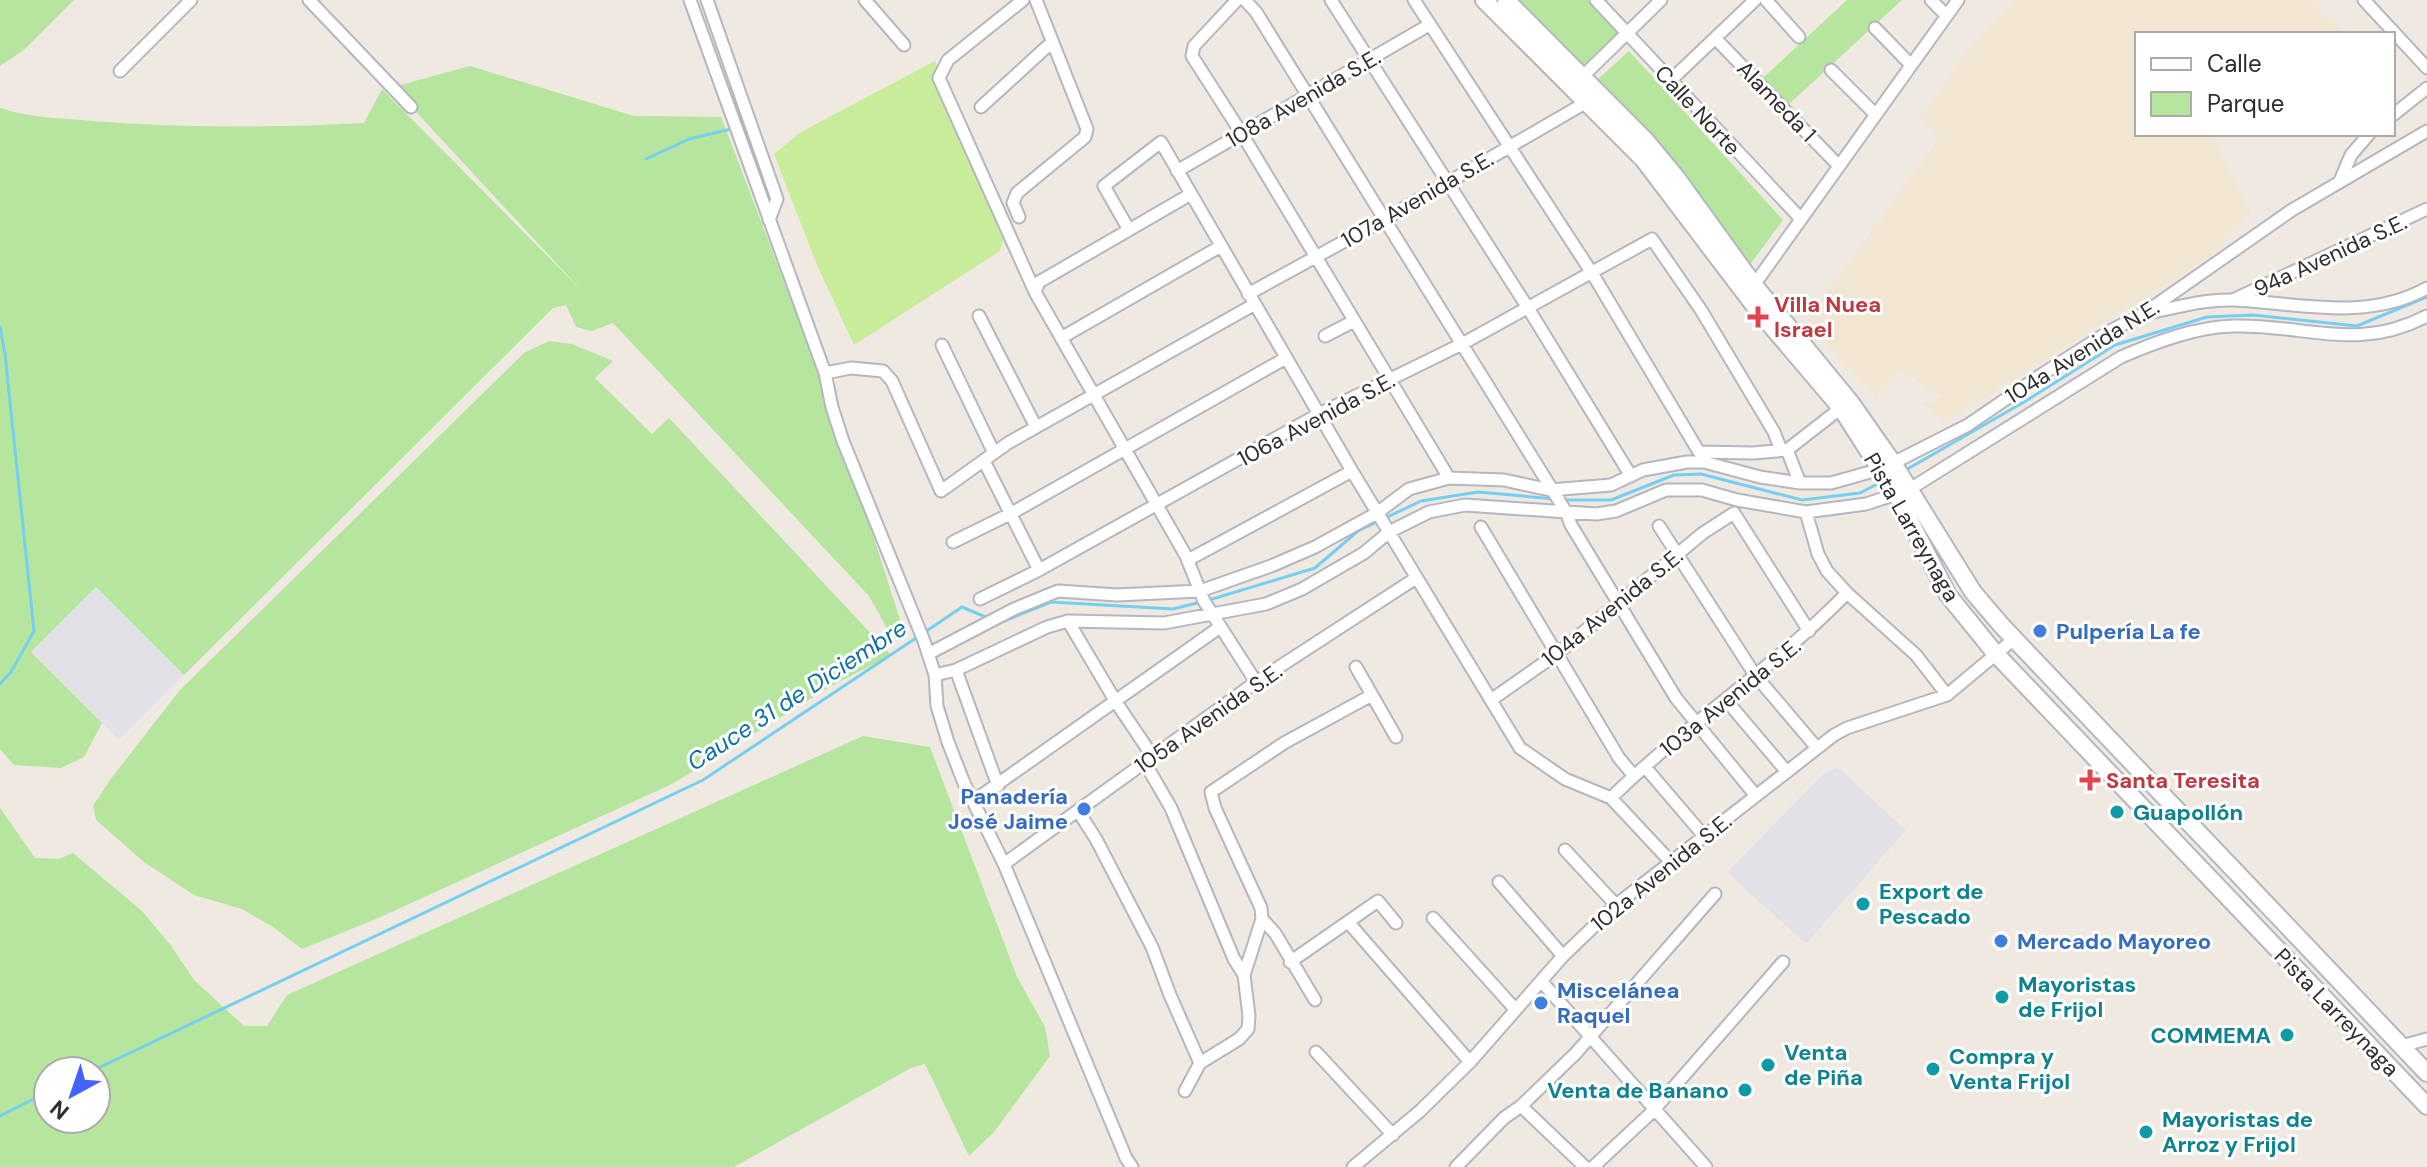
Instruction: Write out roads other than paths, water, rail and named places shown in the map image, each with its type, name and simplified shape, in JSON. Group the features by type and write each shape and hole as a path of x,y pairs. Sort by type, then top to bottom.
{"main road":[{"name":"Pista Larreynaga","path":"1484,0 1576,84 1647,142 1754,285 1851,403 1887,467 1973,592 2014,639 2427,1073"},
{"name":"Pista Larreynaga","path":"1506,0 1576,84 1585,103 1659,178 1756,308 1887,467"},
{"name":"Pista Larreynaga","path":"1902,490 1948,595 1995,653 2427,1106"}],"street":[{"path":"120,71 191,0"},
{"path":"309,0 411,107"},
{"path":"690,0 825,373 843,441 932,665 937,706 948,742 964,783 1004,864 1132,1167"},
{"path":"707,0 777,199 769,221"},
{"path":"865,0 904,45"},
{"path":"1023,0 948,60 939,78 1061,338 1158,504 1213,615 1256,682"},
{"path":"1019,217 1013,203 1017,193 1085,137 1087,129 1036,0"},
{"path":"1237,0 1194,46 1192,56 1449,478"},
{"path":"1245,0 1256,12 1385,219 1676,698 1756,796"},
{"path":"1331,0 1528,308 1631,476"},
{"path":"1414,0 1592,273 1699,452"},
{"name":"Calle Norte","path":"1596,0 1800,218"},
{"path":"1576,84 1661,0"},
{"path":"1671,80 1755,0"},
{"path":"1766,0 1799,37"},
{"path":"1931,0 1946,15"},
{"path":"1754,285 1958,0"},
{"path":"2364,0 2394,32"},
{"name":"108a Avenida S.E.","path":"1177,171 1429,25"},
{"path":"1875,28 1910,64"},
{"path":"2395,33 2427,68"},
{"name":"Alameda 1","path":"1715,38 1838,165"},
{"path":"981,107 1052,42"},
{"path":"1831,70 1875,114"},
{"path":"2395,113 2427,88"},
{"name":"107a Avenida S.E.","path":"825,373 851,368 883,371 892,381 941,491 994,453 1252,299 1315,256 1585,103"},
{"path":"2340,181 2427,131"},
{"path":"2340,181 2351,155 2367,136"},
{"path":"1129,230 1104,186 1161,142 1378,515 1520,748 1565,779 1611,798 1670,861"},
{"name":"104a Avenida N.E.","path":"1687,462 1704,462 1760,477 1800,483 1831,483 1887,467 1968,425 2057,364 2143,314 2340,181"},
{"path":"1037,287 1191,194"},
{"name":"94a Avenida S.E.","path":"2233,300 2427,209"},
{"name":"106a Avenida S.E.","path":"980,599 1039,570 1319,414 1462,344 1652,239 1701,310 1784,450"},
{"path":"1061,338 1221,246"},
{"path":"2143,314 2196,303 2233,300 2335,309 2386,303 2427,288"},
{"path":"979,316 1036,427"},
{"path":"932,665 992,620 1058,591 1117,595 1200,591 1315,547 1378,515 1409,489 1449,478 1504,480 1596,514 1616,511 1666,490 1702,490 1737,500 1806,512 1866,504 1902,490 2121,357 2155,343 2182,334 2230,326 2345,337 2376,335 2408,326 2427,316"},
{"path":"1325,336 1354,321"},
{"path":"942,345 994,453"},
{"path":"953,542 1010,514 1286,358"},
{"path":"932,665 956,670 1047,627 1068,621 1164,623 1266,604 1302,589 1364,553 1387,530 1429,512 1465,505 1558,501 1611,485 1643,470 1687,462 1699,452 1784,450 1841,408"},
{"path":"1784,450 1800,483"},
{"path":"984,461 1039,570"},
{"path":"1188,560 1352,471"},
{"path":"1806,512 1818,554 1827,571 1916,655 1947,695"},
{"name":"104a Avenida S.E.","path":"1491,700 1558,653 1677,555 1734,513 1809,631"},
{"path":"1659,526 1755,675 1817,748"},
{"path":"1481,527 1619,758 1634,776"},
{"name":"105a Avenida S.E.","path":"1004,864 1256,682 1416,578"},
{"name":"103a Avenida S.E.","path":"1611,798 1696,723 1809,631 1847,593"},
{"path":"1068,621 1149,760 1234,959 1244,975"},
{"path":"975,800 1220,627"},
{"name":"102a Avenida S.E.","path":"1353,1167 1393,1135 1470,1062 1563,956 1616,905 1670,861 1847,728 1947,695 2014,639"},
{"path":"1356,667 1396,737"},
{"path":"956,670 998,786"},
{"path":"1185,1091 1200,1063 1239,1039 1248,1029 1244,975 1262,919 1261,908 1215,808 1211,792 1284,743 1372,695"},
{"path":"1726,700 1787,772"},
{"path":"1645,767 1704,836"},
{"path":"1078,811 1096,839 1152,947 1200,1063"},
{"path":"1565,850 1616,905"},
{"path":"1499,882 1563,956"},
{"path":"1459,1166 1504,1118 1521,1106 1576,1053 1715,894"},
{"path":"1290,962 1378,901 1396,923"},
{"path":"1433,918 1515,1009"},
{"path":"1262,919 1275,933 1315,1000"},
{"path":"1348,922 1470,1062"},
{"path":"1593,1167 1653,1111 1783,962"},
{"path":"1541,981 1653,1111 1706,1167"},
{"path":"2401,1046 2427,1039"},
{"path":"1316,1052 1393,1135"},
{"path":"1521,1106 1585,1167"},
{"path":"1363,1158 1373,1167"}],"waterway":[{"path":"646,159 689,139 731,129"},
{"path":"1904,471 2115,345 2207,317 2253,315 2357,326 2427,297"},
{"path":"0,327 34,631 11,672 0,684"},
{"path":"1562,500 1611,500 1674,475 1701,474 1802,500 1860,493 1883,481"},
{"name":"Cauce 31 de Diciembre","path":"1209,600 1315,568 1358,531 1421,501 1478,492 1555,499"},
{"name":"Cauce 31 de Diciembre","path":"999,623 1051,602 1173,609 1201,602"},
{"name":"Cauce 31 de Diciembre","path":"925,632 962,607 988,618"},
{"name":"Cauce 31 de Diciembre","path":"112,1061 703,780 919,636"},
{"name":"Cauce 31 de Diciembre","path":"0,1116 32,1100"}],"place":[{"name":"Villa Nuea Israel","path":"1758,317"},
{"name":"Pulpería La fe","path":"2040,631"},
{"name":"Santa Teresita","path":"2090,780"},
{"name":"Panadería José Jaime","path":"1084,809"},
{"name":"Guapollón","path":"2117,812"},
{"name":"Export de Pescado","path":"1863,904"},
{"name":"Mercado Mayoreo","path":"2001,941"},
{"name":"Mayoristas de Frijol","path":"2002,997"},
{"name":"Miscelánea Raquel","path":"1541,1003"},
{"name":"COMMEMA","path":"2287,1035"},
{"name":"Venta de Piña","path":"1768,1065"},
{"name":"Compra y Venta Frijol","path":"1933,1069"},
{"name":"Venta de Banano","path":"1745,1090"},
{"name":"Mayoristas de Arroz y Frijol","path":"2146,1132"}]}
